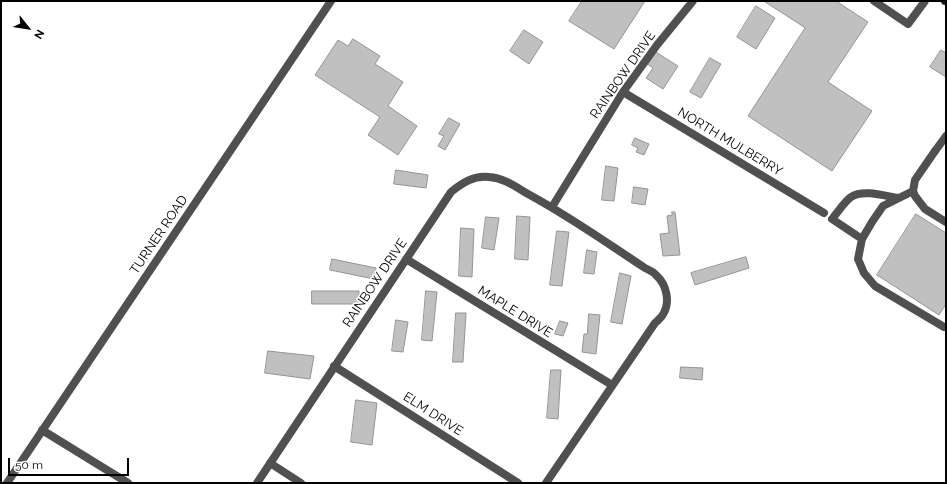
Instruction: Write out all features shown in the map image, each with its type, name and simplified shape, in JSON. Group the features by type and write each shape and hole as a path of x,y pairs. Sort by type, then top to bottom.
{"street":[{"name":"TURNER ROAD","path":"7,483 331,1"},
{"name":"RAINBOW DRIVE","path":"552,207 623,92 657,45 694,1"},
{"path":"874,1 908,24 925,1"},
{"name":"NORTH MULBERRY","path":"623,92 824,213"},
{"path":"946,136 915,180 913,191 925,209 946,222"},
{"name":"RAINBOW DRIVE","path":"257,483 450,192 462,183 474,178 488,176 502,179 552,207 656,274 664,284 667,293 667,303 663,314 612,385 546,483"},
{"path":"913,191 883,206 862,239 858,259 864,273 875,286 946,327"},
{"path":"862,239 832,219 850,197 866,193 898,198"},
{"name":"MAPLE DRIVE","path":"406,259 612,385"},
{"name":"ELM DRIVE","path":"334,366 518,483"},
{"path":"42,430 128,483"},
{"path":"270,463 301,483"}],"building":[{"path":"582,1 645,1 614,49 569,21"},
{"path":"764,1 836,1 868,22 828,82 872,111 832,171 748,116 805,28"},
{"path":"756,6 775,18 756,49 737,37"},
{"path":"524,30 543,42 529,64 510,51"},
{"path":"353,39 380,56 375,64 403,82 388,106 417,126 398,155 368,135 380,117 315,75 338,40 348,46"},
{"path":"941,50 946,53 946,77 930,67"},
{"path":"654,51 678,66 663,89 646,78 653,68 646,63"},
{"path":"710,58 721,64 701,98 690,92"},
{"path":"449,118 460,124 445,150 438,146 444,136 439,134"},
{"path":"635,138 649,144 644,155 636,152 638,148 632,145"},
{"path":"606,166 618,168 614,201 602,200"},
{"path":"396,170 428,175 426,188 394,184"},
{"path":"634,187 648,189 645,205 632,203"},
{"path":"672,212 675,212 680,255 663,256 660,234 669,233 667,216 672,215"},
{"path":"916,214 946,233 946,304 939,315 877,275"},
{"path":"517,216 530,217 528,260 515,259"},
{"path":"486,217 499,218 494,250 482,248"},
{"path":"461,228 474,229 472,277 459,276"},
{"path":"557,231 569,232 562,286 550,285"},
{"path":"587,250 597,252 594,274 584,273"},
{"path":"746,257 749,268 695,285 691,273"},
{"path":"332,259 376,268 374,279 330,270"},
{"path":"620,273 631,276 622,324 611,322"},
{"path":"312,291 359,291 359,304 312,304"},
{"path":"426,291 437,292 432,341 422,340"},
{"path":"456,313 466,313 463,362 453,362"},
{"path":"589,314 600,315 596,354 582,352 584,334 587,334"},
{"path":"396,320 408,322 403,352 392,351"},
{"path":"560,321 568,323 563,336 555,334"},
{"path":"268,351 314,356 310,379 265,373"},
{"path":"681,367 703,368 702,380 680,378"},
{"path":"551,370 561,370 558,419 547,418"},
{"path":"356,400 377,403 372,445 351,442"}]}
